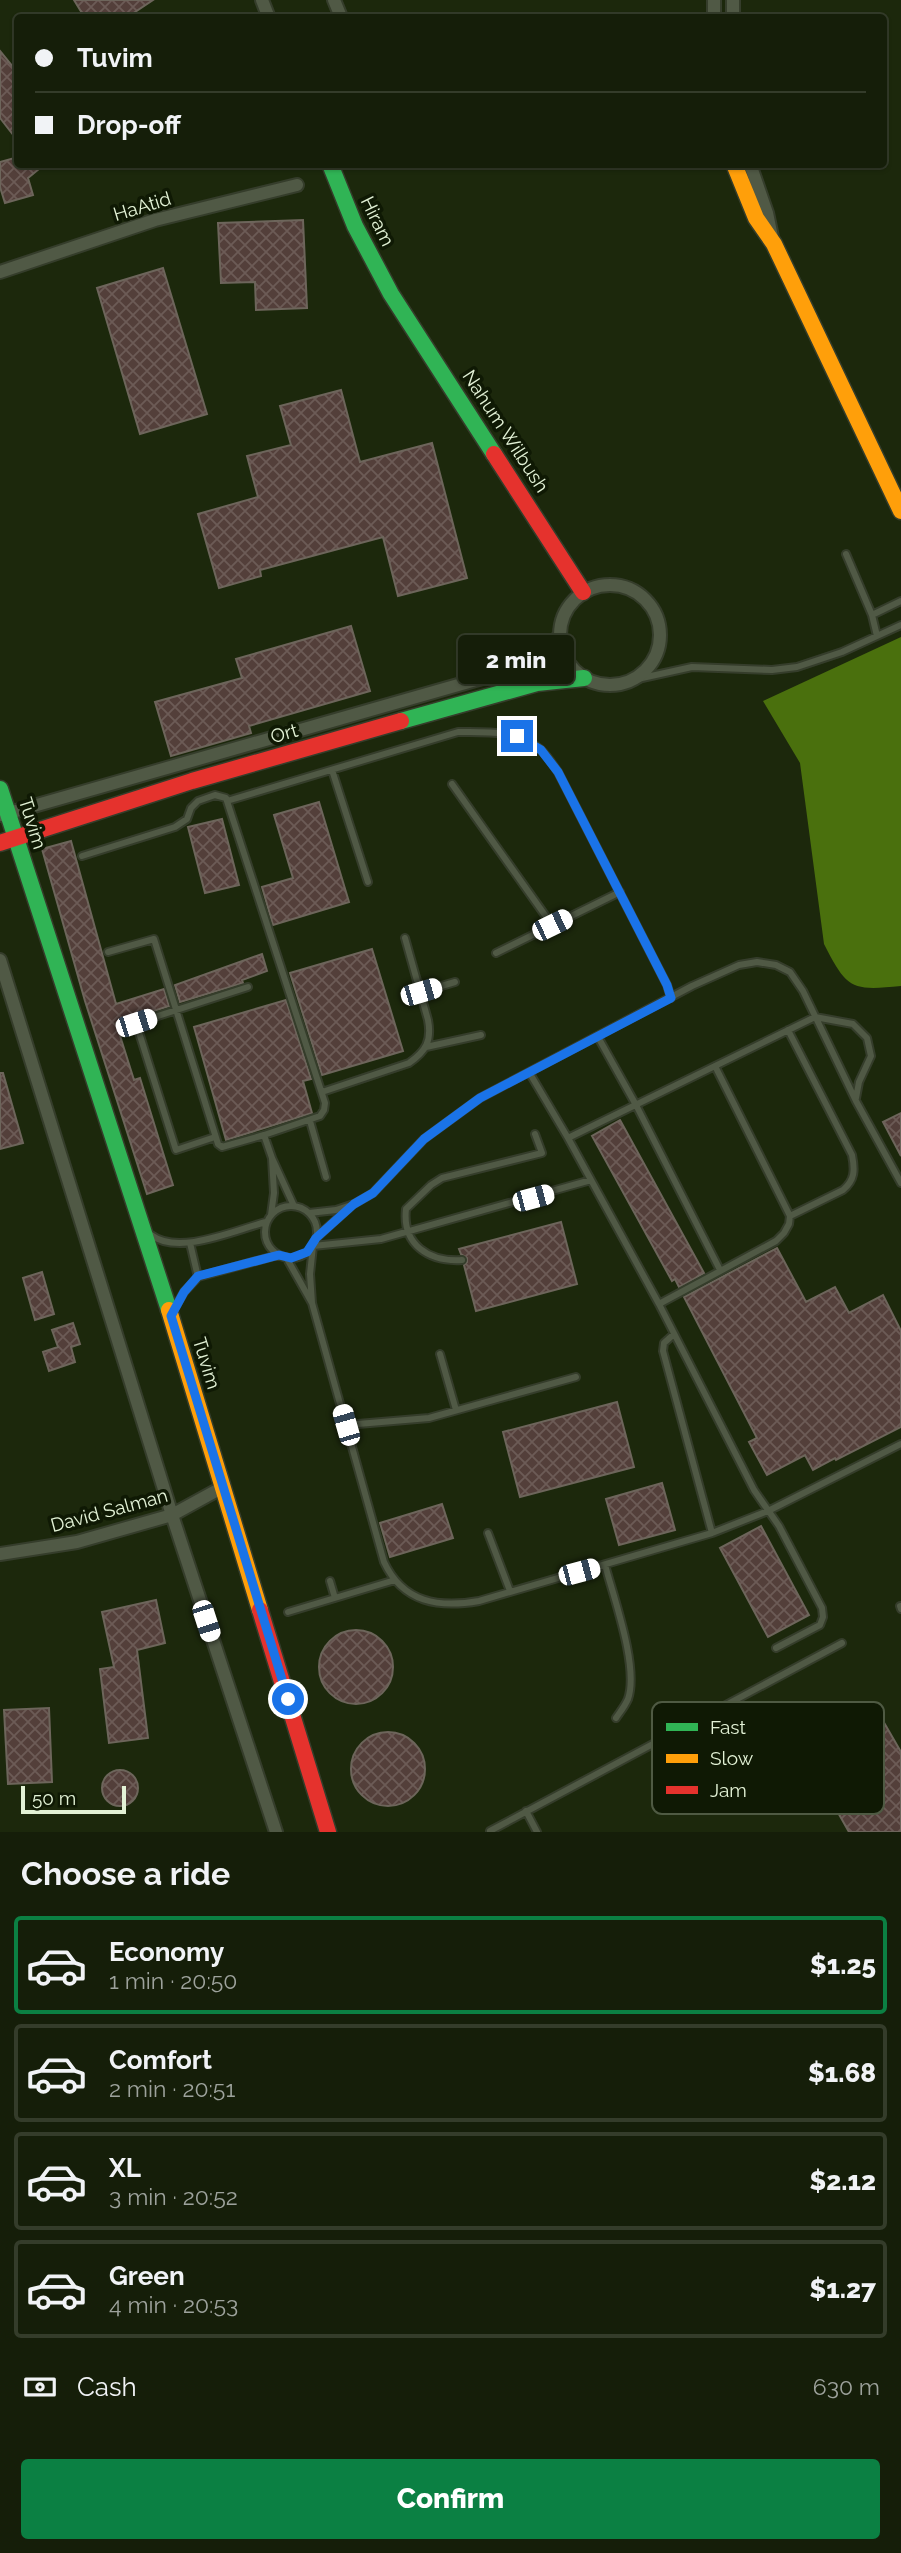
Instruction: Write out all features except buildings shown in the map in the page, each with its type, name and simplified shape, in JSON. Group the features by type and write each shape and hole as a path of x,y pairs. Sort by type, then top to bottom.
{"street":[{"name":"Hiram","path":"332,168 355,226 391,294"},
{"path":"736,168 756,218 774,244 901,511"},
{"path":"751,168 767,213 774,244"},
{"name":"HaAtid","path":"0,272 155,220 298,185"},
{"name":"Nahum Wilbush","path":"391,294 583,592"},
{"path":"614,585 630,589 643,597 653,610 659,625 660,641 655,657 646,670 633,680 619,685 603,685 584,678 566,660 560,635 563,615 571,602 583,592 598,586 614,585"},
{"name":"Ort","path":"4,815 521,667 544,653 560,635"},
{"name":"Ort","path":"8,841 192,781 524,687 553,680 584,678"},
{"name":"Tuvim","path":"0,789 8,841 145,1230 328,1832"},
{"path":"0,960 172,1515 276,1832"},
{"name":"David Salman","path":"0,1554 77,1542 172,1515 223,1487"}],"lane":[{"path":"845,554 872,615 877,636"},
{"path":"872,615 901,601"},
{"path":"633,680 692,667 772,670 797,667 842,652 901,625"},
{"path":"227,802 458,732 491,732 517,736 541,750 558,772 667,985 671,998"},
{"path":"332,770 368,882"},
{"path":"452,784 552,925"},
{"path":"82,856 175,827 187,819 191,808 198,801 222,795 227,802 322,1092 324,1110 320,1116 222,1147 218,1144 154,939 108,952"},
{"path":"496,953 620,892"},
{"path":"405,938 431,1034 426,1048"},
{"path":"316,1238 354,1204 373,1193 424,1139 480,1098 739,964 757,962 776,965 790,972 803,991 856,1101 901,1183"},
{"path":"421,992 455,982"},
{"path":"215,1137 176,1150 136,1023 248,987"},
{"path":"568,1138 815,1017 853,1024 867,1038 871,1056 859,1082 856,1101"},
{"path":"788,1030 852,1155 855,1167 850,1184 843,1190 790,1216"},
{"path":"322,1092 409,1063 426,1048 481,1035"},
{"path":"598,1037 636,1105 720,1270"},
{"path":"659,1304 776,1241 789,1224 790,1216 715,1066"},
{"path":"529,1072 659,1304 754,1490 822,1608 820,1625 776,1648"},
{"path":"310,1121 326,1177"},
{"path":"462,1260 439,1258 414,1245 405,1217 406,1209 442,1178 542,1153 534,1134"},
{"path":"264,1135 293,1206"},
{"path":"271,1215 274,1193 272,1158"},
{"path":"171,1316 184,1292 198,1276 282,1256 299,1256 313,1246 381,1239 591,1180"},
{"path":"312,1303 282,1256 269,1246 265,1238 266,1222 271,1215 285,1206 293,1206 309,1213 335,1210 354,1204"},
{"path":"309,1213 317,1229 310,1274 312,1303 384,1562 395,1580 417,1597 438,1604 480,1601 712,1533 768,1511 901,1444"},
{"path":"145,1230 164,1242 190,1243 266,1222"},
{"path":"190,1243 198,1276"},
{"path":"674,1334 664,1343 663,1351 712,1533"},
{"path":"440,1354 456,1410"},
{"path":"346,1425 429,1418 576,1377"},
{"path":"488,1533 510,1591"},
{"path":"605,1565 632,1679 628,1700 616,1718"},
{"path":"288,1612 395,1580"},
{"path":"330,1581 335,1598"},
{"path":"731,1702 842,1643"},
{"path":"490,1831 652,1744"},
{"path":"526,1811 537,1832"}],"shaded area":[{"path":"901,637 901,986 871,988 852,984 845,978 824,944 800,763 763,701"}],"traffic: fast":[{"path":"332,168 355,226 391,294 494,454"},
{"path":"401,721 537,683 584,678"},
{"path":"0,789 169,1310"}],"traffic: slow":[{"path":"736,168 756,218 774,244 901,511"},
{"path":"169,1310 260,1610"}],"traffic: jam":[{"path":"494,454 583,592"},
{"path":"0,843 192,781 401,721"},
{"path":"260,1610 328,1832"}],"route":[{"path":"288,1699 171,1316 184,1292 198,1276 279,1255 291,1258 307,1252 316,1238 340,1215 373,1193 424,1139 480,1098 671,998 667,985 558,772 541,750 517,736"}]}
